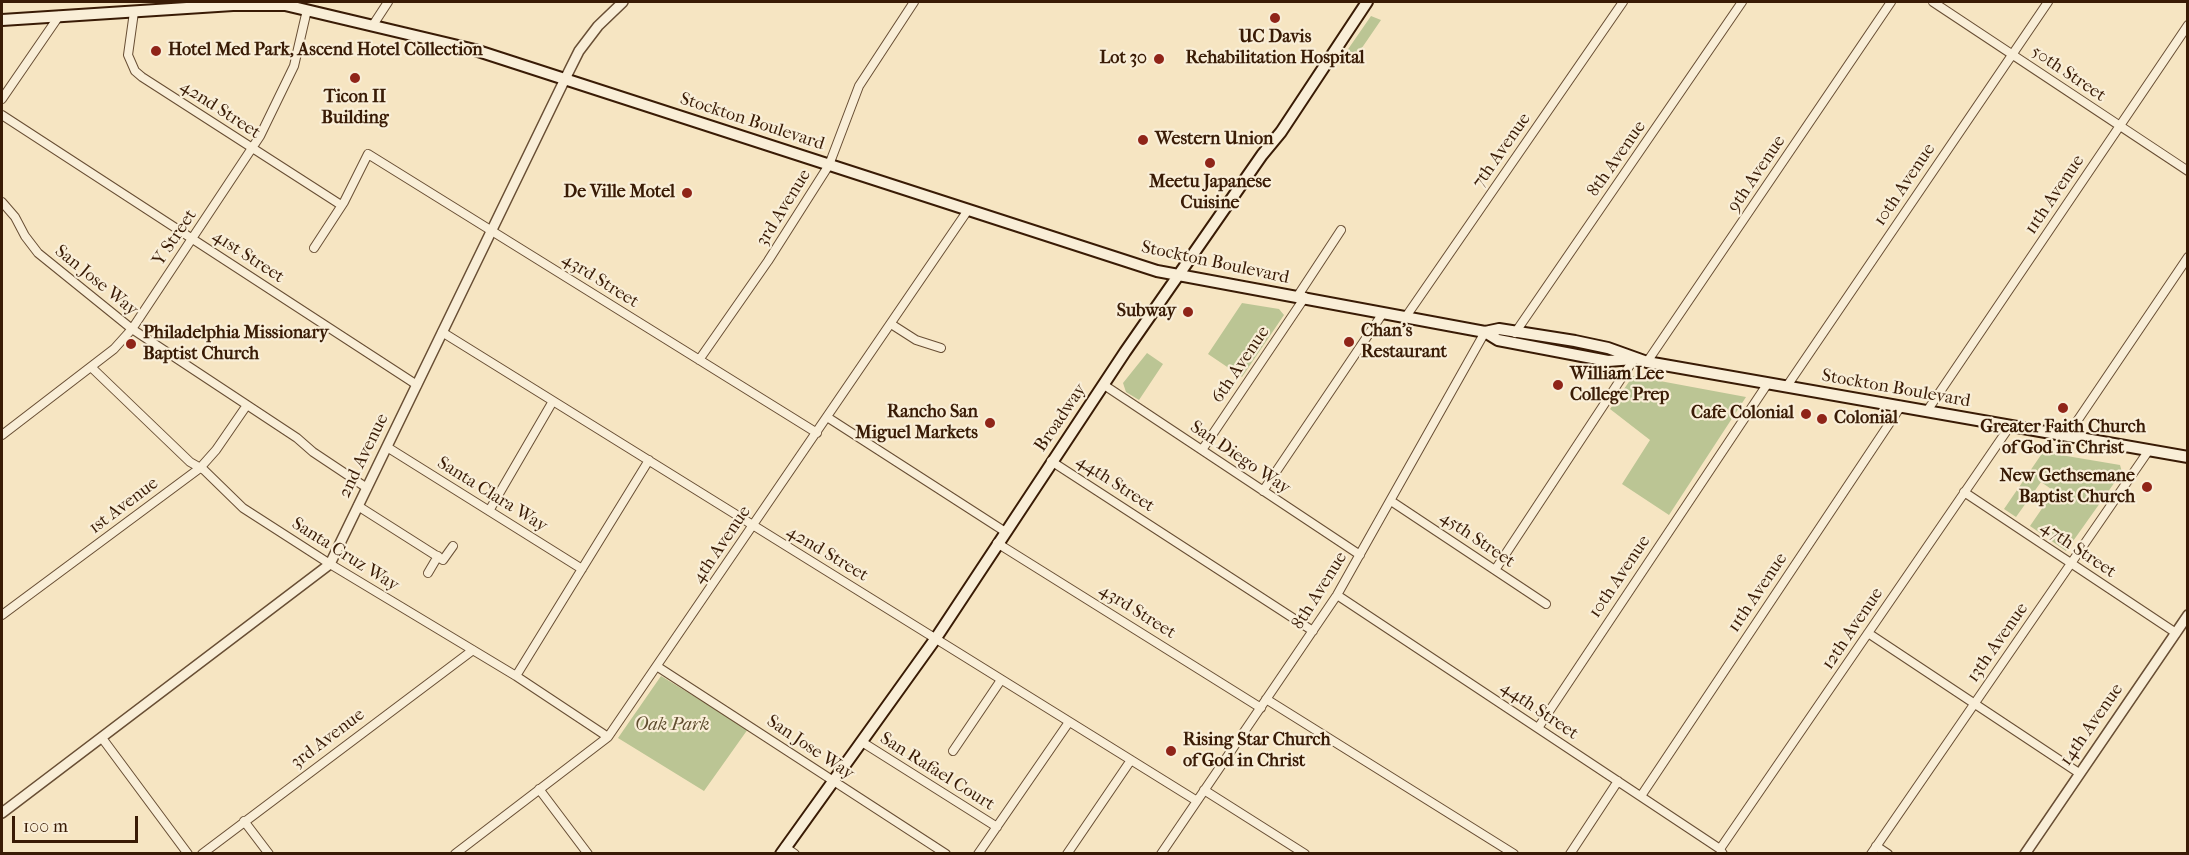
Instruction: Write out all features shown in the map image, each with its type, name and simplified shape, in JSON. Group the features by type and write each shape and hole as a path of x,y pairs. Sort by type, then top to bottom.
{"main road":[{"name":"Broadway","path":"787,852 834,781 936,638 1051,461 1178,275 1262,155 1281,132 1367,2"},
{"name":"Stockton Boulevard","path":"2,20 234,3 274,4 307,10 462,46 1157,271 1485,333 1498,340 1608,361 1634,359"},
{"name":"Stockton Boulevard","path":"1485,333 1499,329 1608,348 1647,362 2187,457"}],"street":[{"path":"373,25 388,2"},
{"name":"2nd Avenue","path":"2,813 330,564 579,51 598,26 623,2"},
{"name":"3rd Avenue","path":"699,360 768,261 829,165 859,86 914,2"},
{"name":"7th Avenue","path":"1405,318 1623,2"},
{"name":"8th Avenue","path":"1515,333 1742,2"},
{"name":"9th Avenue","path":"1647,362 1891,2"},
{"name":"50th Street","path":"1932,2 2187,171"},
{"name":"10th Avenue","path":"1787,386 2048,2"},
{"name":"Y Street","path":"2,435 114,349 132,329 253,148 294,66 307,10"},
{"name":"42nd Street","path":"134,12 128,46 135,71 341,205"},
{"path":"2,99 59,16"},
{"name":"11th Avenue","path":"1927,411 2187,25"},
{"name":"41st Street","path":"2,115 417,385"},
{"name":"43rd Street","path":"341,205 368,154 816,433"},
{"name":"San Jose Way","path":"2,202 15,217 25,236 38,253 132,329 367,488"},
{"path":"314,248 341,205"},
{"name":"4th Avenue","path":"455,854 608,737 658,667 968,210"},
{"name":"6th Avenue","path":"1202,450 1301,297 1341,230"},
{"path":"2067,436 2187,257"},
{"path":"1263,491 1383,313"},
{"path":"891,324 916,340 942,348"},
{"name":"42nd Street","path":"442,332 1197,801"},
{"name":"8th Avenue","path":"1161,854 1337,595 1485,333"},
{"path":"1496,570 1634,359"},
{"name":"Santa Cruz Way","path":"91,367 190,462 200,468 243,508 330,564 516,676 608,737"},
{"name":"10th Avenue","path":"1538,728 1768,383"},
{"name":"San Diego Way","path":"1104,385 1360,555"},
{"path":"489,511 553,401"},
{"name":"1st Avenue","path":"2,615 200,468 216,450 247,405"},
{"name":"11th Avenue","path":"1641,796 1901,406"},
{"path":"827,417 1004,531"},
{"name":"12th Avenue","path":"1721,851 2010,426"},
{"name":"Santa Clara Way","path":"387,447 582,569"},
{"name":"13th Avenue","path":"1870,854 2150,450"},
{"path":"516,676 649,460"},
{"name":"44th Street","path":"1051,461 1313,631"},
{"name":"47th Street","path":"1964,492 2176,633"},
{"name":"45th Street","path":"1391,501 1546,604"},
{"path":"358,506 443,560 453,546"},
{"name":"43rd Street","path":"997,543 1261,708"},
{"path":"428,573 438,556"},
{"name":"44th Street","path":"1337,595 1721,851"},
{"name":"14th Avenue","path":"2025,854 2187,615"},
{"path":"1868,633 2079,773"},
{"name":"3rd Avenue","path":"202,854 473,650"},
{"name":"San Jose Way","path":"658,667 822,771 946,854"},
{"path":"953,751 1001,680"},
{"path":"1266,699 1514,854"},
{"path":"978,854 1069,722"},
{"path":"102,738 188,854"},
{"name":"San Rafael Court","path":"862,742 997,827"},
{"path":"1068,854 1131,760"},
{"path":"1570,854 1618,781"},
{"path":"539,789 588,854"},
{"path":"1204,790 1305,854"},
{"path":"244,821 269,854"},
{"path":"1876,846 1888,854"}],"green space":[{"path":"1371,16 1381,20 1355,58 1361,62 1357,63 1344,55"},
{"path":"1242,303 1279,309 1284,315 1242,377 1208,354"},
{"path":"1147,353 1163,364 1139,400 1126,392 1123,383"},
{"path":"1633,376 1746,397 1669,515 1622,484 1650,440 1610,409"},
{"path":"2043,452 2120,465 2122,472 2066,551 2030,526 2054,491 2041,482 2016,517 2004,509"},
{"name":"Oak Park","path":"661,676 748,729 704,791 618,738"}],"place":[{"name":"UC Davis Rehabilitation Hospital","path":"1275,18"},
{"name":"Hotel Med Park, Ascend Hotel Collection","path":"156,51"},
{"name":"Lot 30","path":"1159,59"},
{"name":"Ticon II Building","path":"355,78"},
{"name":"Western Union","path":"1143,140"},
{"name":"Meetu Japanese Cuisine","path":"1210,163"},
{"name":"De Ville Motel","path":"687,193"},
{"name":"Subway","path":"1188,312"},
{"name":"Chan's Restaurant","path":"1349,342"},
{"name":"Philadelphia Missionary Baptist Church","path":"131,344"},
{"name":"William Lee College Prep","path":"1558,385"},
{"name":"Greater Faith Church of God in Christ","path":"2063,408"},
{"name":"Cafe Colonial","path":"1806,414"},
{"name":"Colonial","path":"1822,419"},
{"name":"Rancho San Miguel Markets","path":"990,423"},
{"name":"New Gethsemane Baptist Church","path":"2147,487"},
{"name":"Rising Star Church of God in Christ","path":"1171,751"}]}
